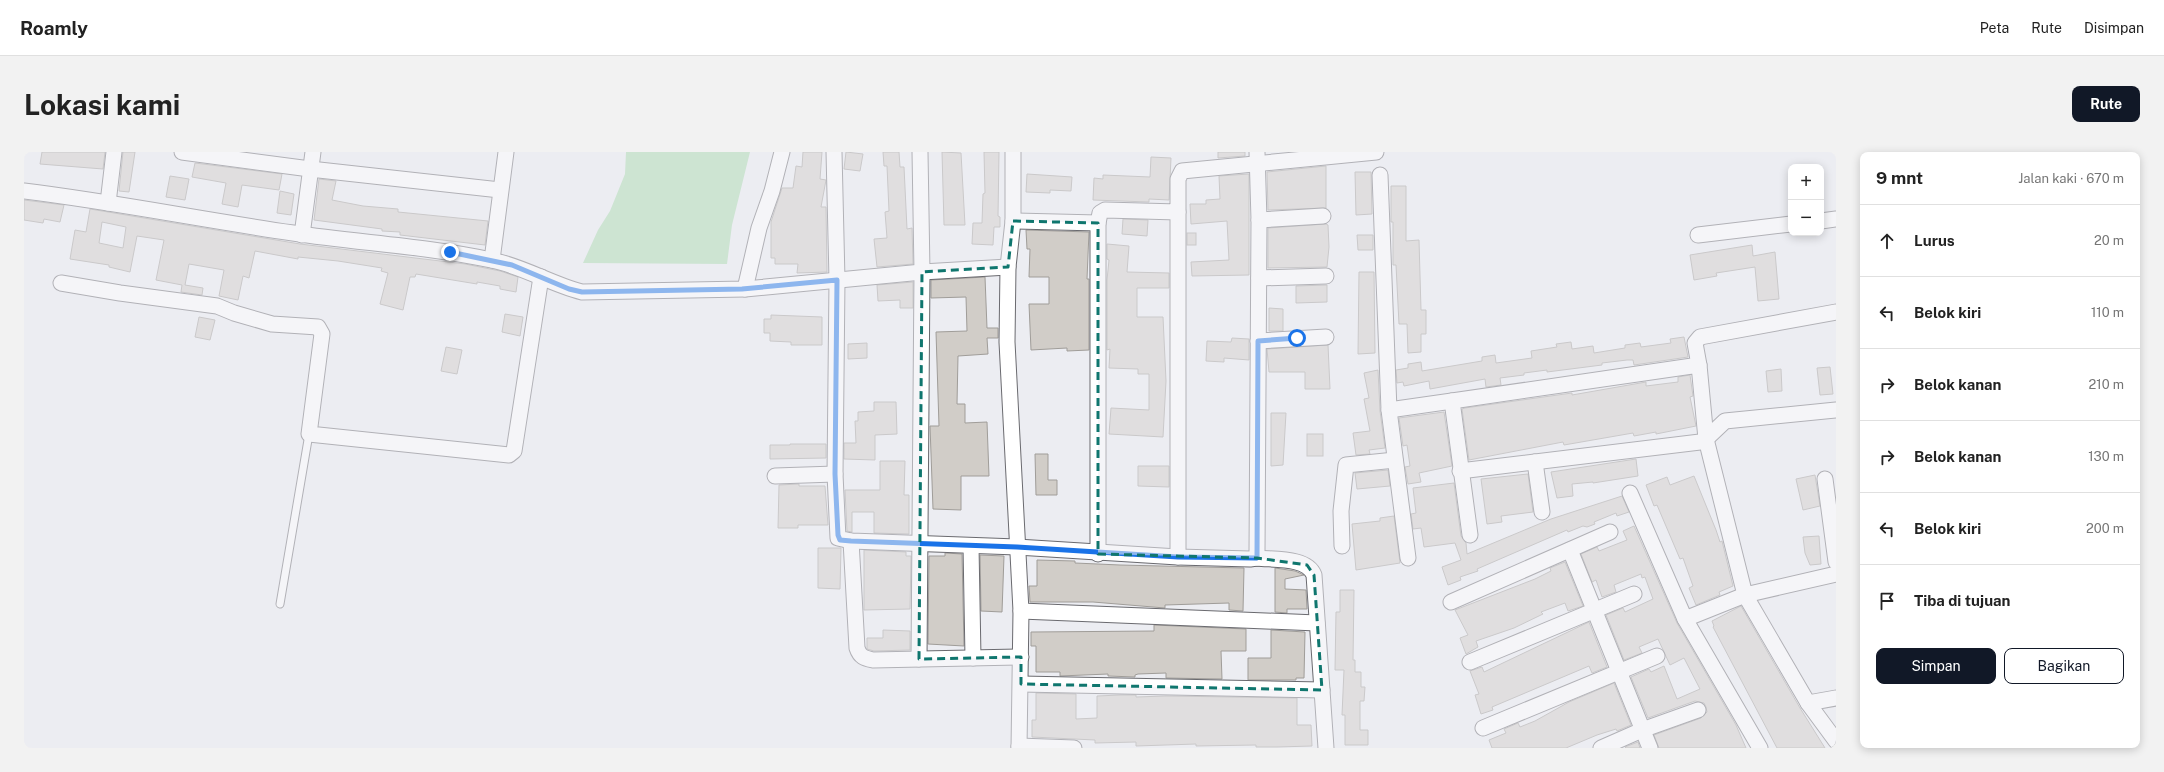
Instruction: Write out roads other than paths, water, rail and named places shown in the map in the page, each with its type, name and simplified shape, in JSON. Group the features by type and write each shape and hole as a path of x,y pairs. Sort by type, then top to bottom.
{"street":[{"path":"108,202 114,152"},
{"path":"182,152 310,169 500,190"},
{"path":"302,235 313,152"},
{"path":"492,260 506,152"},
{"path":"743,289 759,228 772,192 782,152"},
{"path":"834,152 837,280 835,474 838,535 840,540 1017,547 1098,554 1257,558 1303,563 1312,569 1314,575 1326,748"},
{"path":"919,659 918,544 922,272 920,152"},
{"path":"1013,152 1013,221 1008,267 1007,342 1021,611 1020,747 1074,748"},
{"path":"1178,557 1178,179 1182,171 1257,158 1376,152"},
{"path":"1257,158 1259,220 1257,558"},
{"path":"1380,175 1389,410 1408,558"},
{"path":"24,192 108,202 302,235 450,252 492,260 541,277 569,289 582,292 743,289 922,272 1008,267"},
{"path":"1098,554 1098,223 1100,213 1105,210 1178,212"},
{"path":"1259,220 1324,216"},
{"path":"1824,221 1836,219"},
{"path":"1013,221 1098,223"},
{"path":"1698,235 1788,224"},
{"path":"1259,278 1326,276"},
{"path":"61,283 120,293 217,306 234,313 272,324 318,327 322,334 310,434 506,455 512,454 541,277"},
{"path":"1836,312 1700,337 1695,343 1699,365 1706,440 1745,595 1808,703 1836,741"},
{"path":"1258,341 1326,337"},
{"path":"1389,410 1699,365"},
{"path":"1452,401 1460,471 1470,534"},
{"path":"1460,471 1700,442 1706,440 1725,421 1836,410"},
{"path":"1342,546 1341,511 1346,465 1395,460"},
{"path":"1536,462 1542,512"},
{"path":"776,476 835,474"},
{"path":"1825,479 1836,562"},
{"path":"1630,493 1685,619 1760,748"},
{"path":"1451,602 1610,532"},
{"path":"851,541 859,654 862,657 873,660 1021,657"},
{"path":"971,546 973,658"},
{"path":"1570,550 1650,748"},
{"path":"1685,619 1745,595 1836,574"},
{"path":"1470,662 1634,594"},
{"path":"1021,611 1317,623"},
{"path":"1484,728 1657,656"},
{"path":"1020,684 1322,690"},
{"path":"1808,703 1836,698"},
{"path":"1601,748 1642,730 1698,710"}],"lane":[{"path":"280,604 310,434"}]}
